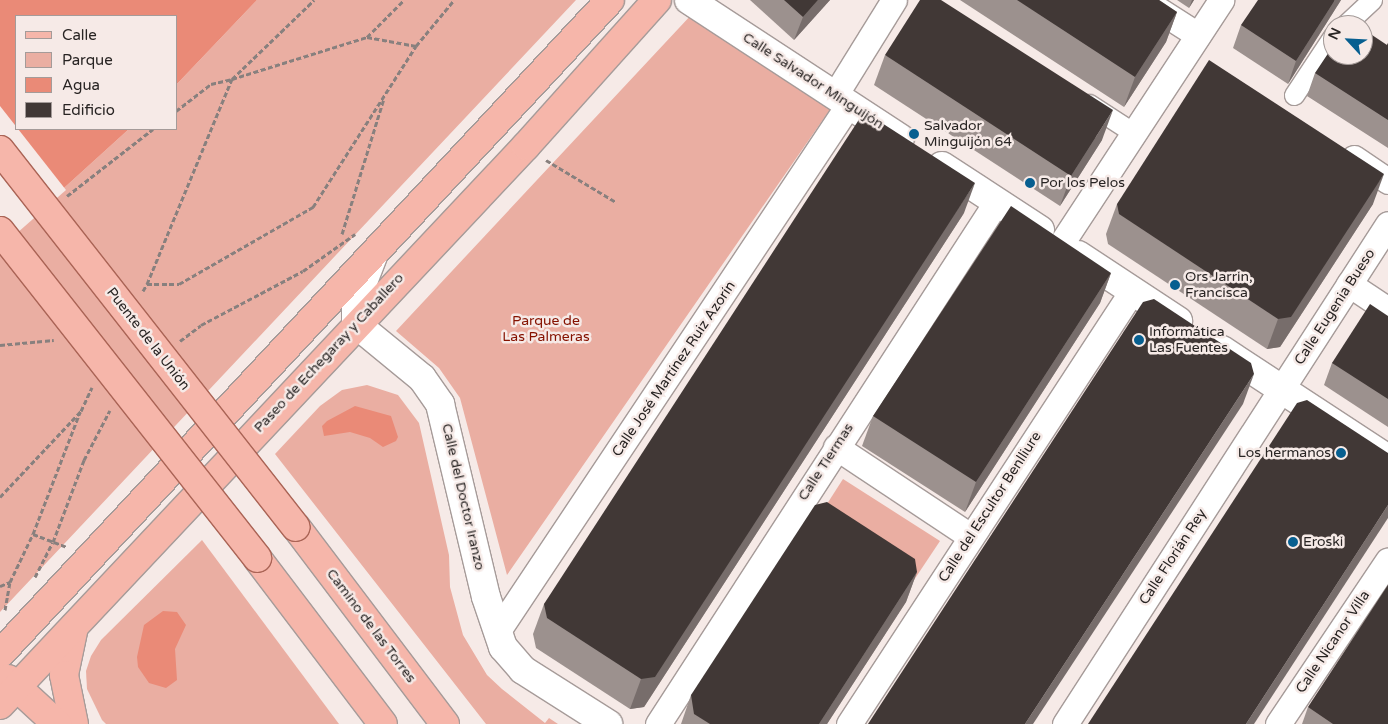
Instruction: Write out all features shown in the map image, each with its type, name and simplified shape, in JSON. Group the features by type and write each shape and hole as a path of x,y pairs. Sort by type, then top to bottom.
{"main road":[{"path":"57,724 5,681 32,620 366,242 610,0"},
{"name":"Paseo de Echegaray y Caballero","path":"5,681 74,626 356,324 526,146 657,0"},
{"name":"Puente de la Unión","path":"0,150 296,527"},
{"path":"0,231 257,558 382,724"},
{"name":"Camino de las Torres","path":"296,527 445,724"},
{"path":"74,626 64,675 74,724"}],"street":[{"name":"Calle Salvador Minguijón","path":"689,0 1388,459"},
{"name":"Calle José Martínez Ruiz Azorín","path":"497,632 842,100 894,0"},
{"path":"1143,0 1198,49"},
{"path":"1061,244 1134,133 1198,49 1221,0"},
{"path":"1356,15 1372,0"},
{"path":"1269,103 1293,107 1323,54"},
{"path":"1070,92 1134,133"},
{"path":"1332,144 1388,180"},
{"name":"Calle Tiermas","path":"658,724 997,201"},
{"name":"Calle Eugenia Bueso","path":"1282,389 1388,224"},
{"path":"356,324 356,300 366,242"},
{"path":"1349,284 1388,310"},
{"name":"Calle del Escultor Benlliure","path":"849,724 970,536 1132,291"},
{"name":"Calle del Doctor Iranzo","path":"356,324 422,378 440,404 497,632 506,653 523,670 608,724"},
{"name":"Calle Florián Rey","path":"1065,724 1282,389"},
{"path":"836,447 970,536"},
{"name":"Calle Nicanor Villa","path":"1278,724 1388,560"}],"path":[{"path":"138,299 147,284 232,79 314,0"},
{"path":"367,37 404,0"},
{"path":"147,284 179,284 314,207 416,46 451,1"},
{"path":"178,109 211,84 367,37 416,46"},
{"path":"342,234 385,94"},
{"path":"72,192 152,130"},
{"path":"545,159 616,202"},
{"path":"172,347 201,325 302,271 366,242"},
{"path":"0,345 11,343"},
{"path":"4,613 10,582 32,534 81,410 96,378"},
{"path":"32,584 53,542 84,460 112,407"},
{"path":"0,497 81,410"},
{"path":"32,534 68,548"},
{"path":"0,586 10,582"}],"green space":[{"path":"257,0 576,0 0,612 0,246 128,130 178,130 178,83"},
{"name":"Parque de Las Palmeras","path":"693,13 831,108 507,575 460,398 439,368 396,331"},
{"path":"367,385 398,395 419,423 449,555 450,587 463,635 487,675 545,723 549,718 558,724 486,724 275,454 320,406 342,390"},
{"path":"843,479 940,541 914,580 818,518"},
{"path":"202,540 339,724 106,724 102,720 87,689 86,671 91,656 101,640"}],"water":[{"path":"0,0 257,0 178,83 178,15 15,15 15,130 128,130 0,246"},
{"path":"355,406 391,416 398,437 396,441 383,447 370,438 350,432 324,436 322,426 327,421"},
{"path":"163,611 177,612 186,625 175,649 177,680 166,688 149,683 138,667 137,657 144,625"}],"pier":[{"path":"0,106 15,125 15,130 19,130 66,190 0,248"}],"building":[{"path":"784,0 818,0 803,17"},
{"path":"920,0 941,0 1113,110 1071,176 885,55"},
{"path":"1017,0 1159,0 1177,12 1135,77"},
{"path":"1258,0 1335,0 1325,15 1323,15 1323,19 1296,61 1241,25"},
{"path":"1373,36 1387,45 1388,43 1388,120 1315,73 1323,61 1323,65 1373,65"},
{"path":"1209,60 1384,174 1291,317 1278,319 1119,214 1117,204"},
{"path":"871,116 975,183 655,677 641,679 547,618 544,604 860,118"},
{"path":"1011,206 1111,273 976,482 873,416"},
{"path":"1154,299 1251,363 1254,374 1025,724 868,724 1143,302"},
{"path":"1370,304 1388,316 1388,399 1332,363"},
{"path":"1307,400 1388,453 1388,505 1246,724 1088,724 1297,403"},
{"path":"827,502 915,559 917,572 819,724 710,724 694,714 691,695 815,505"},
{"path":"1388,585 1388,724 1333,724 1308,707"}],"place":[{"name":"Salvador Minguijón 64","path":"914,134"},
{"name":"Por los Pelos","path":"1030,183"},
{"name":"Ors Jarrin, Francisca","path":"1175,285"},
{"name":"Informática Las Fuentes","path":"1139,340"},
{"name":"Los hermanos","path":"1341,453"},
{"name":"Eroski","path":"1293,542"}]}
